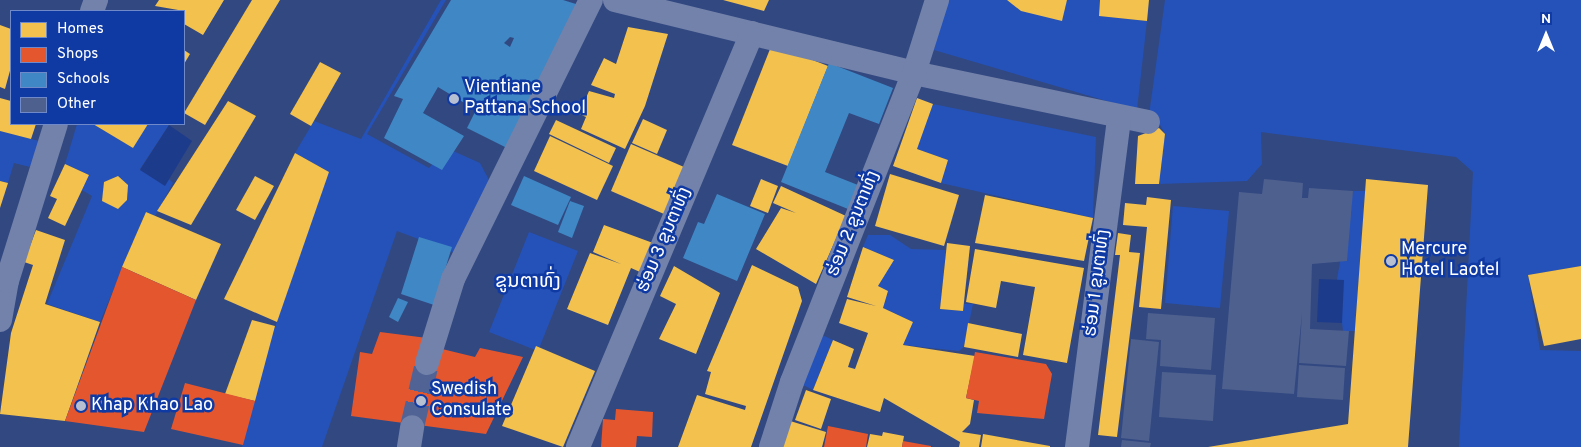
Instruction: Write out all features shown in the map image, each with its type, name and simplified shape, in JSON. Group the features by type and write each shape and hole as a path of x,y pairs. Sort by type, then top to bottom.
{"street":[{"path":"427,363 453,279 591,0"},
{"name":"ຮ່ອມ 2 ຂູນຕາທົ່ງ","path":"771,447 792,382 914,73 937,0"},
{"path":"623,1 914,73 1119,119 1148,122"},
{"name":"ຮ່ອມ 3 ຂູນຕາທົ່ງ","path":"578,447 752,33"},
{"name":"ຮ່ອມ 1 ຂູນຕາທົ່ງ","path":"1077,447 1119,119"},
{"path":"0,320 7,281 56,125"}],"shaded area":[{"path":"441,0 446,0 367,134 429,168 440,155 453,151 480,163 489,180 458,254 397,231 322,447 242,447 273,333 329,172 295,153 314,121 361,139"},
{"path":"946,0 1007,0 1062,21 1067,0 1100,0 1099,16 1147,21 1137,110 934,50"},
{"path":"1165,0 1581,0 1581,266 1528,275 1540,350 1581,351 1581,447 1459,447 1473,172 1456,157 1261,132 1262,164 1247,181 1159,184 1165,134 1159,123 1148,122"},
{"path":"933,104 1096,137 1093,218 941,183 948,160 917,149"},
{"path":"77,125 95,125 133,148 147,125 169,125 140,169 165,185 169,179 173,183 155,216 146,212 100,322 47,304 92,196 82,190 89,175 65,164","holes":["118,176 128,185 127,200 118,209 104,182"]},
{"path":"169,125 192,141 165,186 140,170"},
{"path":"0,131 39,141 30,167 14,163 8,183 0,181"},
{"path":"1353,191 1366,191 1355,331 1343,331 1337,279"},
{"path":"1173,206 1229,211 1220,308 1165,303"},
{"path":"529,232 578,251 538,351 489,332"},
{"path":"868,235 890,235 911,249 946,250 940,309 962,311 964,304 973,304 964,347 959,351 903,345 913,322 883,308 888,292 878,286 894,260 863,247"},
{"path":"1319,279 1344,280 1342,323 1317,322"},
{"path":"820,334 833,340 813,390 803,385"}],"building: Homes":[{"path":"159,0 224,0 203,35 185,25 185,10 155,6"},
{"path":"252,0 280,0 205,125 185,114"},
{"path":"723,0 769,0 764,11"},
{"path":"1007,0 1067,0 1062,21 1021,11"},
{"path":"1100,0 1149,0 1147,21 1099,16"},
{"path":"0,25 10,29 10,71 5,89 0,87"},
{"path":"628,27 668,34 645,106 625,149 581,129 586,117 579,114 589,91 614,98 615,94 591,85 604,58 616,64"},
{"path":"772,44 828,66 788,166 732,145"},
{"path":"185,51 190,54 185,62"},
{"path":"320,62 341,73 311,126 290,114"},
{"path":"0,98 10,101 10,125 36,125 31,139 0,131"},
{"path":"917,98 933,104 917,149 948,160 941,183 893,166"},
{"path":"228,101 256,116 191,225 157,211"},
{"path":"643,119 667,130 657,154 632,143"},
{"path":"556,120 616,148 609,163 549,134"},
{"path":"95,125 147,125 133,148"},
{"path":"1159,128 1165,134 1159,184 1135,184 1138,136"},
{"path":"550,136 613,166 597,200 534,171"},
{"path":"631,144 684,167 664,214 611,191"},
{"path":"295,153 329,172 277,322 224,299"},
{"path":"65,164 89,175 65,226 48,218 57,199 50,196"},
{"path":"890,174 959,195 944,246 875,226"},
{"path":"118,176 128,185 127,200 118,209 102,201 104,182"},
{"path":"255,176 274,186 255,220 236,210"},
{"path":"761,179 778,186 768,213 750,206"},
{"name":"Mercure Hotel Laotel","path":"1366,179 1428,185 1408,447 1208,447 1348,424"},
{"path":"0,181 8,183 0,208"},
{"path":"781,186 846,216 816,284 756,249 781,208 796,213 773,203"},
{"path":"985,195 1093,218 1084,261 975,243"},
{"path":"1147,197 1171,200 1161,309 1139,307 1147,227 1123,225 1125,203 1146,205"},
{"path":"146,212 221,244 196,300 122,267"},
{"path":"604,225 653,243 640,272 631,268 608,325 567,309 590,253 621,264 593,252"},
{"path":"36,230 65,240 45,304 100,322 65,421 0,414 11,333 33,265 24,262"},
{"path":"1118,233 1131,235 1129,252 1140,253 1117,437 1098,435 1120,255 1115,255"},
{"path":"947,243 970,246 963,311 940,309"},
{"path":"863,247 894,260 878,286 888,291 883,308 913,322 903,345 975,356 966,398 974,400 970,424 962,432 981,435 979,447 959,447 960,442 884,398 880,412 813,390 833,340 854,349 848,367 855,369 868,333 839,323 847,299 876,306 847,297"},
{"path":"975,249 1084,268 1067,363 1023,355 1035,287 1001,281 996,308 966,302"},
{"path":"752,265 798,287 802,301 751,447 678,447 697,395 745,410 746,406 705,394 711,372 707,371"},
{"path":"674,266 720,293 696,354 659,339 676,304 660,296"},
{"path":"1581,266 1581,339 1544,346 1528,275"},
{"path":"252,320 275,326 255,401 225,394"},
{"path":"968,323 1022,334 1018,357 964,347"},
{"path":"536,346 595,371 563,447 502,426"},
{"path":"806,390 831,399 821,429 795,420"},
{"path":"787,420 826,432 822,447 779,447"},
{"path":"883,432 904,436 902,447 867,447 870,434 882,436"},
{"path":"983,434 1050,446 1050,447 981,447"}],"building: Shops":[{"path":"122,267 196,300 144,432 65,421"},
{"path":"380,332 427,338 438,348 475,357 480,348 523,357 486,434 351,416 360,352 372,354"},
{"path":"975,352 1046,364 1052,374 1044,419 977,413 979,401 966,398"},
{"path":"185,383 255,401 243,445 171,429"},
{"path":"616,409 653,412 652,437 637,436 636,447 601,447 603,419 615,420"},
{"path":"828,426 868,434 866,447 824,447"},
{"path":"903,441 931,446 931,447 902,447"}],"building: Schools":[{"path":"451,0 563,0 579,5 513,151 467,128 476,110 438,87 423,113 464,136 442,170 384,138 403,99 394,96","holes":["510,37 514,38 510,47 504,43"]},
{"path":"829,63 893,88 879,124 849,113 825,172 863,187 853,211 781,182"},
{"path":"524,176 571,197 558,225 511,205"},
{"path":"717,194 765,214 737,281 683,258 698,222 704,224"},
{"path":"570,201 584,206 572,238 558,232"},
{"path":"419,237 452,247 434,305 401,294"},
{"path":"398,298 408,302 398,322 389,317"}],"building: Other":[{"path":"1264,179 1303,183 1302,198 1308,198 1309,188 1353,191 1347,261 1312,264 1310,329 1349,331 1346,366 1299,363 1302,313 1294,394 1222,389 1239,192 1262,194"},
{"path":"1148,313 1215,318 1211,370 1160,366 1161,340 1146,339"},
{"path":"1131,339 1159,342 1149,441 1121,438"},
{"path":"1299,365 1345,368 1343,400 1297,397"},
{"path":"1162,372 1216,375 1213,421 1159,417"},
{"path":"1122,440 1151,443 1150,447 1121,447"}],"tunnel":[{"path":"412,427 427,363"}],"place":[{"name":"Vientiane Pattana School","path":"454,99"},
{"name":"Mercure Hotel Laotel","path":"1391,261"},
{"name":"Swedish Consulate","path":"421,401"},
{"name":"Khap Khao Lao","path":"81,406"}],"district":[{"name":"ຂູນຕາທົ່ງ","path":"528,282"}]}
